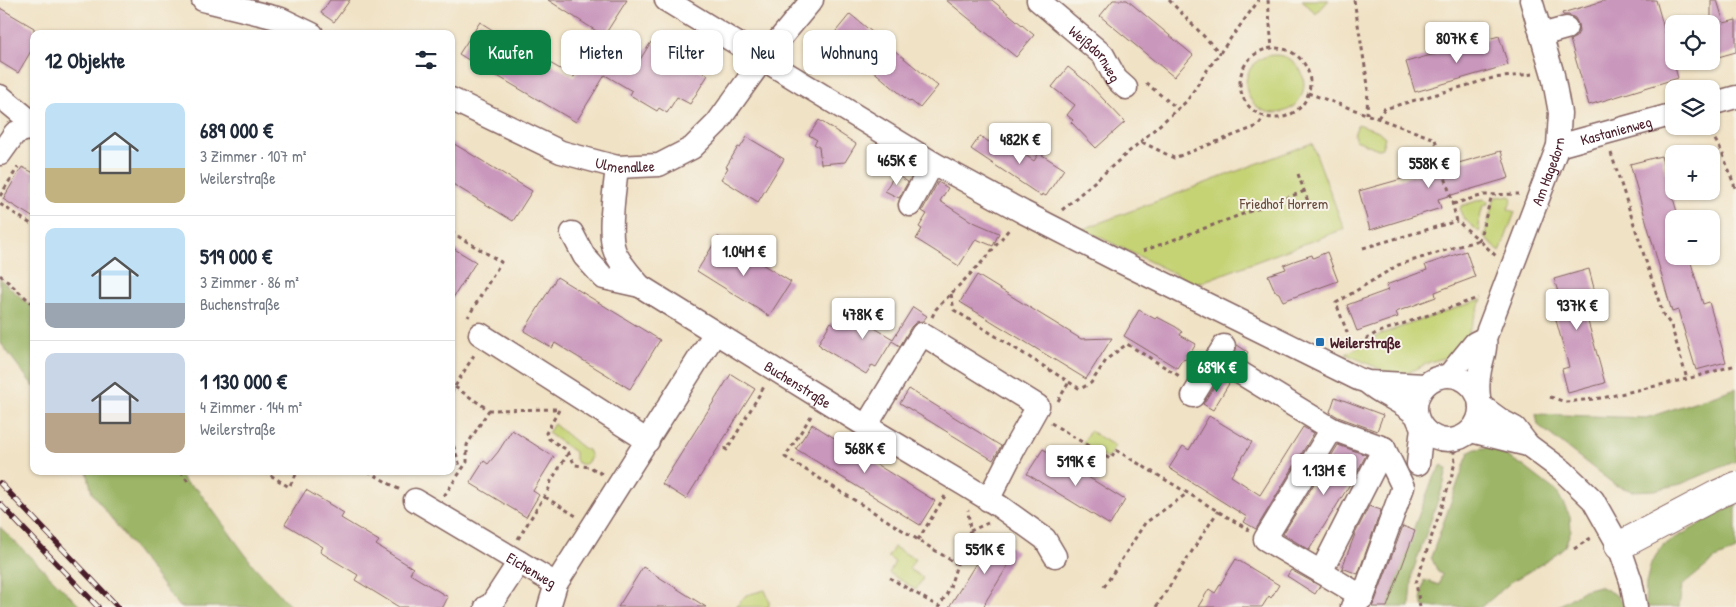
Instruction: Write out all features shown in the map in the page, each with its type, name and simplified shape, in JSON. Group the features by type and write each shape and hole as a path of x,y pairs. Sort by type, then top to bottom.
{"main road":[{"path":"1619,546 1709,498 1736,486"}],"street":[{"path":"203,0 281,19 304,30"},
{"path":"666,0 733,41"},
{"name":"Ulmenallee","path":"787,30 812,0"},
{"name":"Weißdornweg","path":"1038,0 1103,55 1116,79 1126,88"},
{"name":"Am Hagedorn","path":"1479,402 1478,385 1486,348 1485,338 1558,146 1560,113 1552,72 1531,0"},
{"path":"1541,35 1566,28"},
{"name":"Ulmenallee","path":"455,101 562,152 617,167 659,165 692,148 717,124 752,75"},
{"path":"789,75 933,163 1049,226 1242,323 1368,382 1379,393 1406,405 1434,437 1458,437 1528,445"},
{"path":"0,96 30,122"},
{"path":"1720,101 1736,97"},
{"name":"Kastanienweg","path":"1558,146 1665,116"},
{"path":"0,154 15,134 30,127"},
{"path":"910,205 933,163"},
{"name":"Buchenstraße","path":"617,167 612,227 614,250 625,269 640,286 1026,524 1045,539 1055,556"},
{"path":"572,233 584,256 604,278 640,286"},
{"name":"Eichenweg","path":"415,500 556,584 715,333"},
{"path":"866,426 922,334 1038,406 988,500"},
{"path":"482,336 565,400 648,441"},
{"name":"Am Hagedorn","path":"1449,375 1475,344 1485,338"},
{"path":"1196,392 1220,352 1332,429 1384,448 1403,487 1357,602 1321,572 1265,539 1332,429"},
{"path":"1449,375 1459,377 1468,382 1475,390 1480,414 1476,423 1423,466 1417,399 1424,385 1440,376 1449,375"},
{"path":"1368,382 1424,385"},
{"path":"1479,402 1502,421 1515,428 1528,445 1563,471 1593,500 1619,546 1631,582 1636,607"},
{"path":"1321,572 1384,448"},
{"path":"486,607 491,605 514,559"},
{"path":"549,607 556,584"}],"path":[{"path":"1169,0 1220,53"},
{"path":"1268,0 1272,49"},
{"path":"1354,0 1368,85 1367,114"},
{"path":"1049,226 1060,212 1187,101 1256,1"},
{"path":"1272,49 1283,49 1292,53 1300,59 1310,77 1308,92 1302,106 1294,113 1284,117 1264,117 1255,112 1242,95 1240,84 1241,76 1249,60 1264,50 1272,49"},
{"path":"1378,118 1384,109 1494,78 1552,72"},
{"path":"1126,88 1143,80 1178,109"},
{"path":"1308,92 1435,139 1458,220 1479,240 1508,279 1376,333 1343,353 1333,366"},
{"path":"1142,142 1174,158 1258,126 1264,117"},
{"path":"1605,133 1663,314 1671,325 1687,379"},
{"path":"1712,135 1722,152 1736,190"},
{"path":"1298,174 1310,207"},
{"path":"1117,260 1304,191"},
{"path":"1453,204 1484,195 1540,194"},
{"path":"1479,240 1492,195"},
{"path":"0,204 30,223"},
{"path":"922,334 936,309 985,259 1023,212"},
{"path":"1364,248 1458,220"},
{"path":"455,234 501,262 465,323 482,336 455,388 489,410 565,400"},
{"path":"1353,348 1336,304 1398,265 1479,240"},
{"path":"0,275 30,301"},
{"path":"951,294 954,310 1080,389 1091,383 1107,359 1127,344 1196,392"},
{"path":"1550,397 1566,402 1602,398 1687,379 1736,365"},
{"path":"724,448 727,450 774,370"},
{"path":"822,398 785,457 957,564"},
{"path":"565,400 546,433 549,439 569,452 575,465 590,467 619,485"},
{"path":"435,511 467,462 467,445 489,410"},
{"path":"1047,420 1110,459 1116,450 1265,539"},
{"path":"1420,607 1416,583 1451,479 1458,437"},
{"path":"455,450 461,469"},
{"path":"514,559 550,487 551,481 569,452"},
{"path":"184,475 189,483"},
{"path":"270,475 289,487 296,475"},
{"path":"374,475 415,500"},
{"path":"918,540 960,482"},
{"path":"890,578 939,607 949,590 962,546 970,531 960,482"},
{"path":"1104,587 1145,523 1188,493"},
{"path":"545,497 593,526"},
{"path":"1156,607 1218,511"}],"green space":[{"path":"1302,0 1329,0 1316,14"},
{"path":"1275,55 1286,57 1299,68 1304,84 1302,95 1291,108 1275,113 1264,111 1251,100 1246,84 1248,73 1259,60"},
{"path":"1358,124 1378,131 1385,137 1382,148 1378,149 1356,140 1354,135"},
{"name":"Friedhof Horrem","path":"1312,143 1344,229 1196,284 1083,229"},
{"path":"1510,196 1512,199 1508,209 1515,212 1500,252 1484,237 1495,197"},
{"path":"1483,199 1488,201 1487,205 1483,205 1478,226 1480,228 1479,232 1463,217 1460,210 1461,206"},
{"path":"0,279 30,305 30,382 0,342"},
{"path":"1482,299 1467,336 1452,355 1430,362 1405,374 1387,372 1346,354 1381,334"},
{"path":"1736,388 1736,461 1681,484 1655,490 1632,491 1615,485 1538,425 1536,414 1646,418"},
{"path":"554,424 588,450 591,457 587,463 578,463 575,459 575,452 548,433"},
{"path":"1090,431 1115,446 1107,459 1082,444"},
{"path":"1491,447 1522,465 1557,492 1570,516 1571,530 1565,546 1550,559 1511,582 1482,607 1424,607 1421,600 1424,580 1439,585 1442,574 1438,572 1431,557 1469,452"},
{"path":"1442,465 1447,469 1444,483 1413,571 1410,607 1387,607 1433,478"},
{"path":"88,475 180,475 187,484 198,490 253,565 291,607 179,607 92,493"},
{"path":"1736,504 1736,550 1715,559 1682,586 1679,607 1645,607 1646,583 1651,563 1663,545"},
{"path":"0,527 81,607 0,607"},
{"path":"894,547 915,559 909,569 923,578 916,590 889,573 895,562 888,557"},
{"path":"1599,586 1616,595 1626,607 1557,607 1584,590"},
{"path":"765,590 769,600 769,607 736,607 746,595"}],"building":[{"path":"330,0 350,0 334,22 321,13"},
{"path":"548,0 627,0 608,30 595,30"},
{"path":"946,0 992,0 1034,35 1016,57"},
{"path":"1113,0 1127,0 1193,55 1174,77 1100,16"},
{"path":"1607,0 1656,0 1665,32 1665,70 1676,70 1678,78 1665,80 1665,82 1589,105 1570,40 1576,37 1579,32 1578,24 1575,18 1563,15 1562,13"},
{"path":"1711,0 1717,0 1724,23 1736,20 1736,52 1720,56 1720,15 1711,15"},
{"path":"0,8 34,28 34,30 30,30 30,53 18,73 0,62"},
{"path":"850,14 870,30 837,30"},
{"path":"480,22 493,30 475,30"},
{"path":"1499,36 1508,65 1415,92 1406,62"},
{"path":"470,37 470,61 459,54"},
{"path":"651,42 651,75 708,75 690,104 677,97 667,113 659,108 657,111 630,95 632,91 605,75 641,75 641,58"},
{"path":"896,52 938,86 920,108 878,75 896,75"},
{"path":"551,64 561,69 561,75 574,77 575,75 605,75 576,122 496,75 551,75"},
{"path":"1068,67 1088,83 1125,122 1096,148 1071,122 1073,120 1067,115 1075,105 1052,87"},
{"path":"819,120 856,144 845,162 821,164 819,147 814,144 817,140 809,135"},
{"path":"980,136 989,142 992,138 998,142 1000,138 1034,161 1039,153 1064,169 1046,196 1042,194 1041,196 971,149"},
{"path":"747,137 784,159 758,202 721,179 738,147 740,148"},
{"path":"455,144 532,191 513,221 455,185"},
{"path":"1501,151 1509,178 1438,199 1441,208 1370,230 1359,191"},
{"path":"1661,156 1665,170 1665,200 1674,200 1676,210 1665,210 1665,265 1692,265 1703,304 1709,302 1726,362 1696,370 1678,310 1672,312 1630,164"},
{"path":"22,167 30,171 30,216 3,199"},
{"path":"895,174 908,182 899,198 885,191"},
{"path":"938,182 948,188 940,201 971,221 999,233 993,246 976,239 959,266 916,239 922,229 919,227 927,214 922,211"},
{"path":"718,237 791,282 769,316 697,271"},
{"path":"455,249 476,262 455,295"},
{"path":"1466,251 1475,277 1435,292 1436,297 1396,312 1398,317 1357,331 1347,305 1388,290 1386,285 1427,270 1425,265"},
{"path":"1327,252 1338,281 1283,301 1279,293 1275,291 1268,275 1286,269 1284,265 1294,261 1312,255 1313,258"},
{"path":"1589,269 1596,296 1582,300 1605,383 1568,393 1562,369 1569,367 1549,295 1558,292 1554,279"},
{"path":"977,275 1081,339 1112,338 1086,379 960,302"},
{"path":"557,277 660,340 630,389 555,343 552,348 524,331"},
{"path":"913,307 927,316 923,321 916,322 911,327 900,346 892,341 876,367 872,365 866,374 818,344 831,322 834,324 840,313 853,321 856,317 893,339"},
{"path":"1139,310 1176,327 1182,332 1180,335 1196,344 1187,359 1182,360 1177,368 1124,336"},
{"path":"1237,345 1248,352 1244,360 1235,354"},
{"path":"731,374 755,389 686,499 662,484"},
{"path":"1221,376 1230,382 1213,410 1203,404"},
{"path":"909,389 1001,446 993,460 900,403"},
{"path":"1335,397 1383,415 1377,431 1338,417 1330,412"},
{"path":"1209,416 1252,442 1231,476 1260,495 1303,427 1314,433 1256,529 1244,522 1247,517 1169,468 1183,446 1189,450"},
{"path":"812,424 935,501 920,525 796,449"},
{"path":"512,430 554,457 533,491 539,495 526,517 470,483 484,461 488,464 498,452"},
{"path":"1338,445 1366,455 1309,550 1283,534"},
{"path":"1043,449 1125,500 1110,525 1027,474"},
{"path":"306,490 344,513 341,518 379,541 376,545 413,568 410,574 448,597 443,607 399,607 355,580 358,575 320,552 323,547 285,524"},
{"path":"1369,506 1381,510 1358,574 1342,568 1355,534"},
{"path":"1403,526 1415,531 1387,607 1372,607 1375,601"},
{"path":"993,536 1017,551 984,607 949,607"},
{"path":"1236,559 1279,585 1271,598 1269,596 1262,607 1198,607 1209,589 1215,593"},
{"path":"643,567 706,607 618,607"},
{"path":"1291,570 1320,586 1315,594 1287,576"}],"railway":[{"path":"0,483 118,607"},
{"path":"0,504 98,607"}],"place":[{"name":"Weilerstraße","path":"1320,342"}]}
